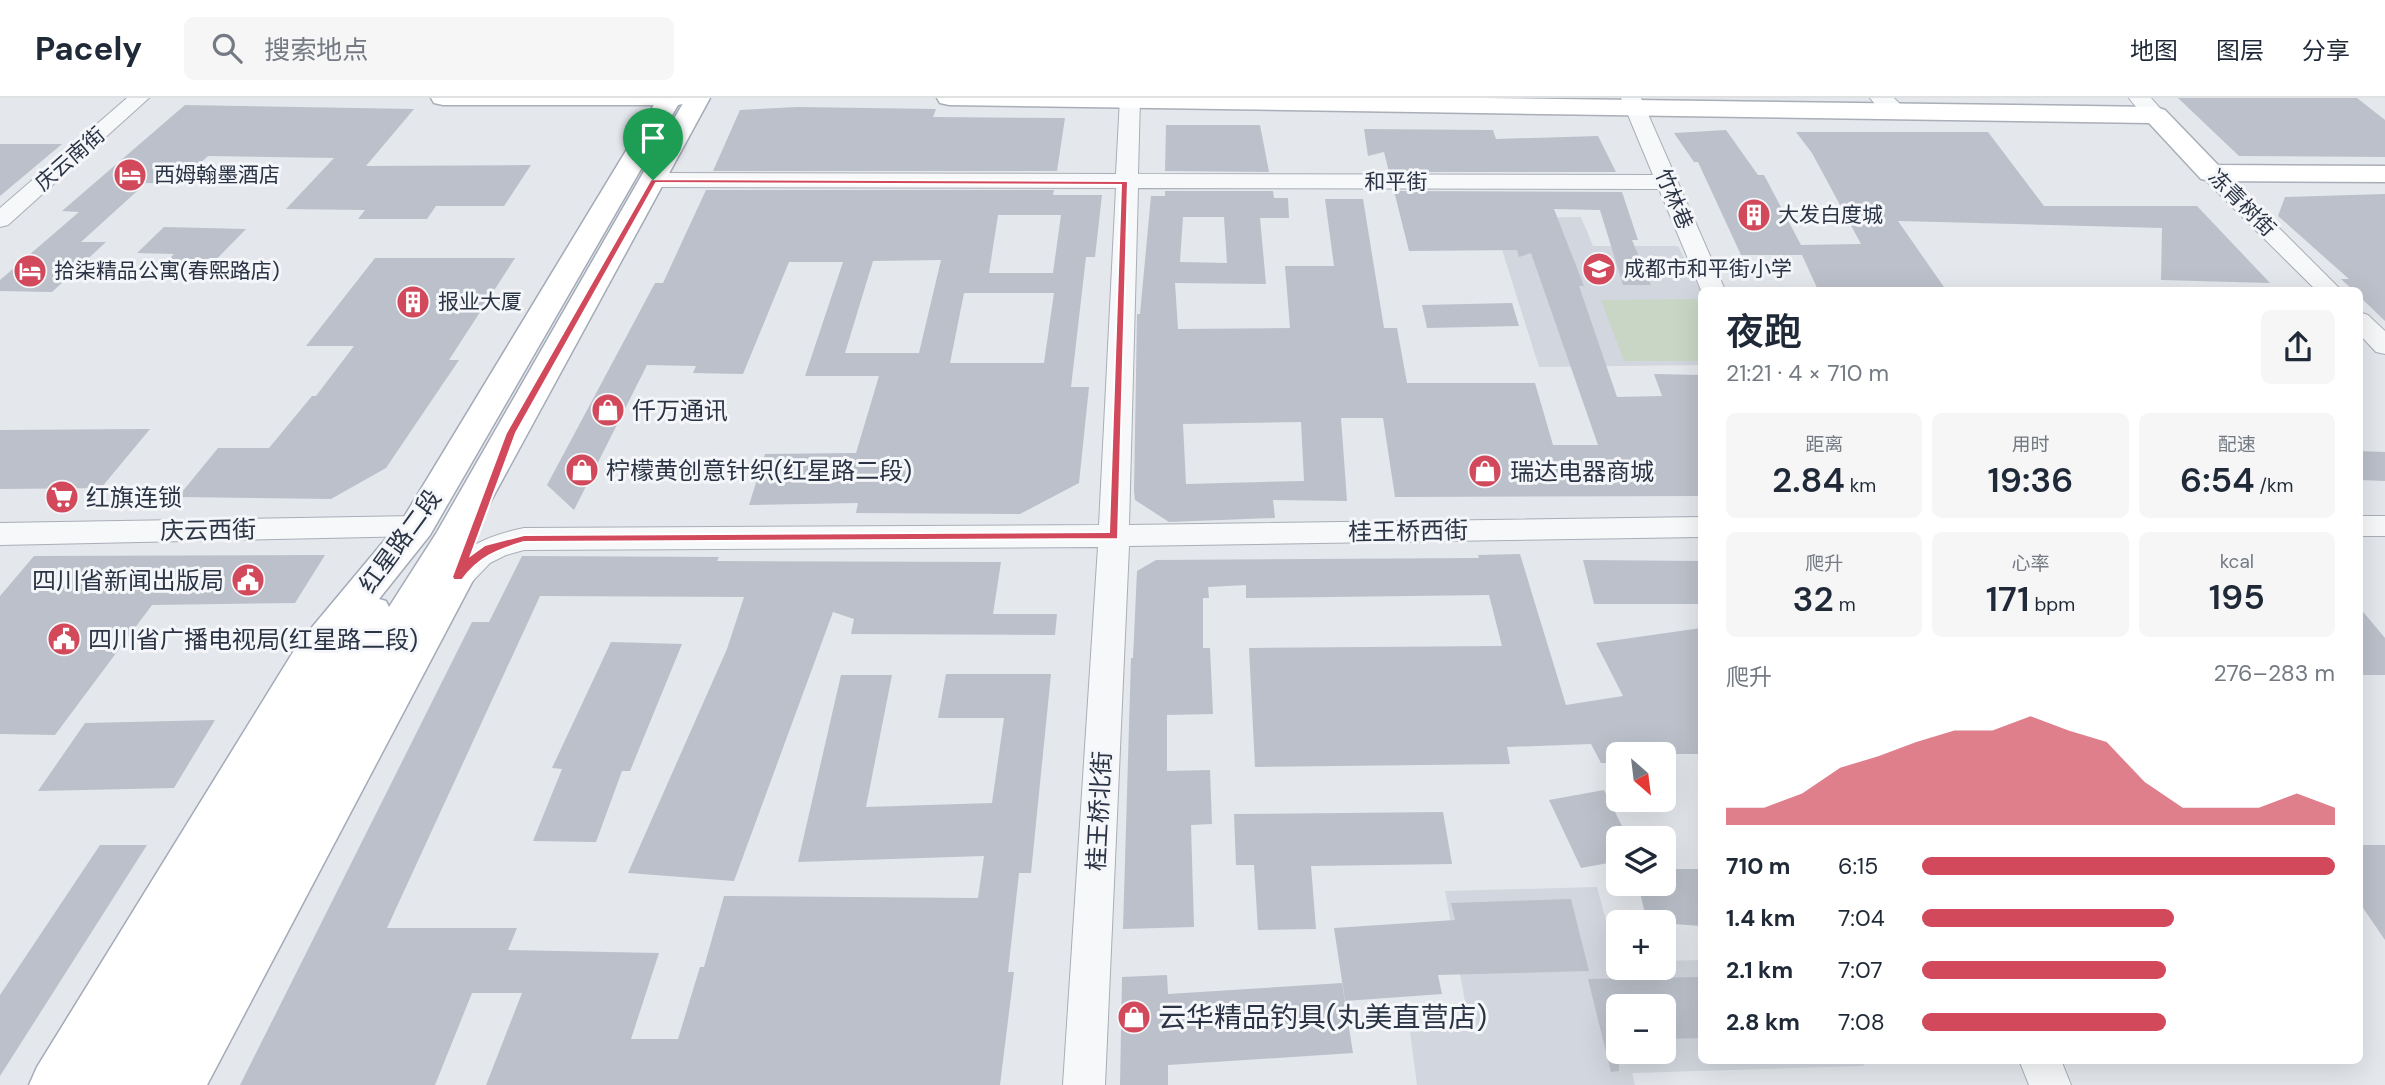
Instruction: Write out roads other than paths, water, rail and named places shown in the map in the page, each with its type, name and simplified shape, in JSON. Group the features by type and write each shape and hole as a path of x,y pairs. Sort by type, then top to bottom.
{"main road":[{"path":"443,98 679,98"},
{"name":"红星路二段","path":"180,1085 455,558 511,433 653,180 679,98"},
{"name":"红星路二段","path":"55,1085 312,655 416,526 679,98"},
{"path":"948,98 2147,107"},
{"name":"冻青树街","path":"2147,107 2211,173"},
{"path":"2211,173 2385,174"},
{"path":"142,1085 384,621 416,526"},
{"path":"91,1085 384,621 455,558"}],"street":[{"name":"庆云南街","path":"0,220 139,98"},
{"name":"桂王桥北街","path":"1084,1085 1114,536 1130,99"},
{"name":"竹林巷","path":"1633,103 1712,287"},
{"name":"冻青树街","path":"2211,173 2326,287"},
{"name":"和平街","path":"653,180 1667,182"},
{"path":"2363,324 2385,346"},
{"name":"庆云西街","path":"0,534 416,526"},
{"path":"2363,526 2385,526"},
{"name":"桂王桥西街","path":"455,558 468,564 489,548 524,538 1114,536 1698,527"},
{"path":"2042,1064 2050,1085"}],"place":[{"name":"西姆翰墨酒店","path":"130,175"},
{"name":"大发白度城","path":"1754,215"},
{"name":"成都市和平街小学","path":"1599,269"},
{"name":"拾柒精品公寓(春熙路店)","path":"30,271"},
{"name":"报业大厦","path":"413,302"},
{"name":"仟万通讯","path":"608,410"},
{"name":"柠檬黄创意针织(红星路二段)","path":"582,470"},
{"name":"瑞达电器商城","path":"1485,471"},
{"name":"红旗连锁","path":"62,497"},
{"name":"四川省新闻出版局","path":"248,580"},
{"name":"四川省广播电视局(红星路二段)","path":"64,639"},
{"name":"云华精品钓具(丸美直营店)","path":"1134,1017"}]}
